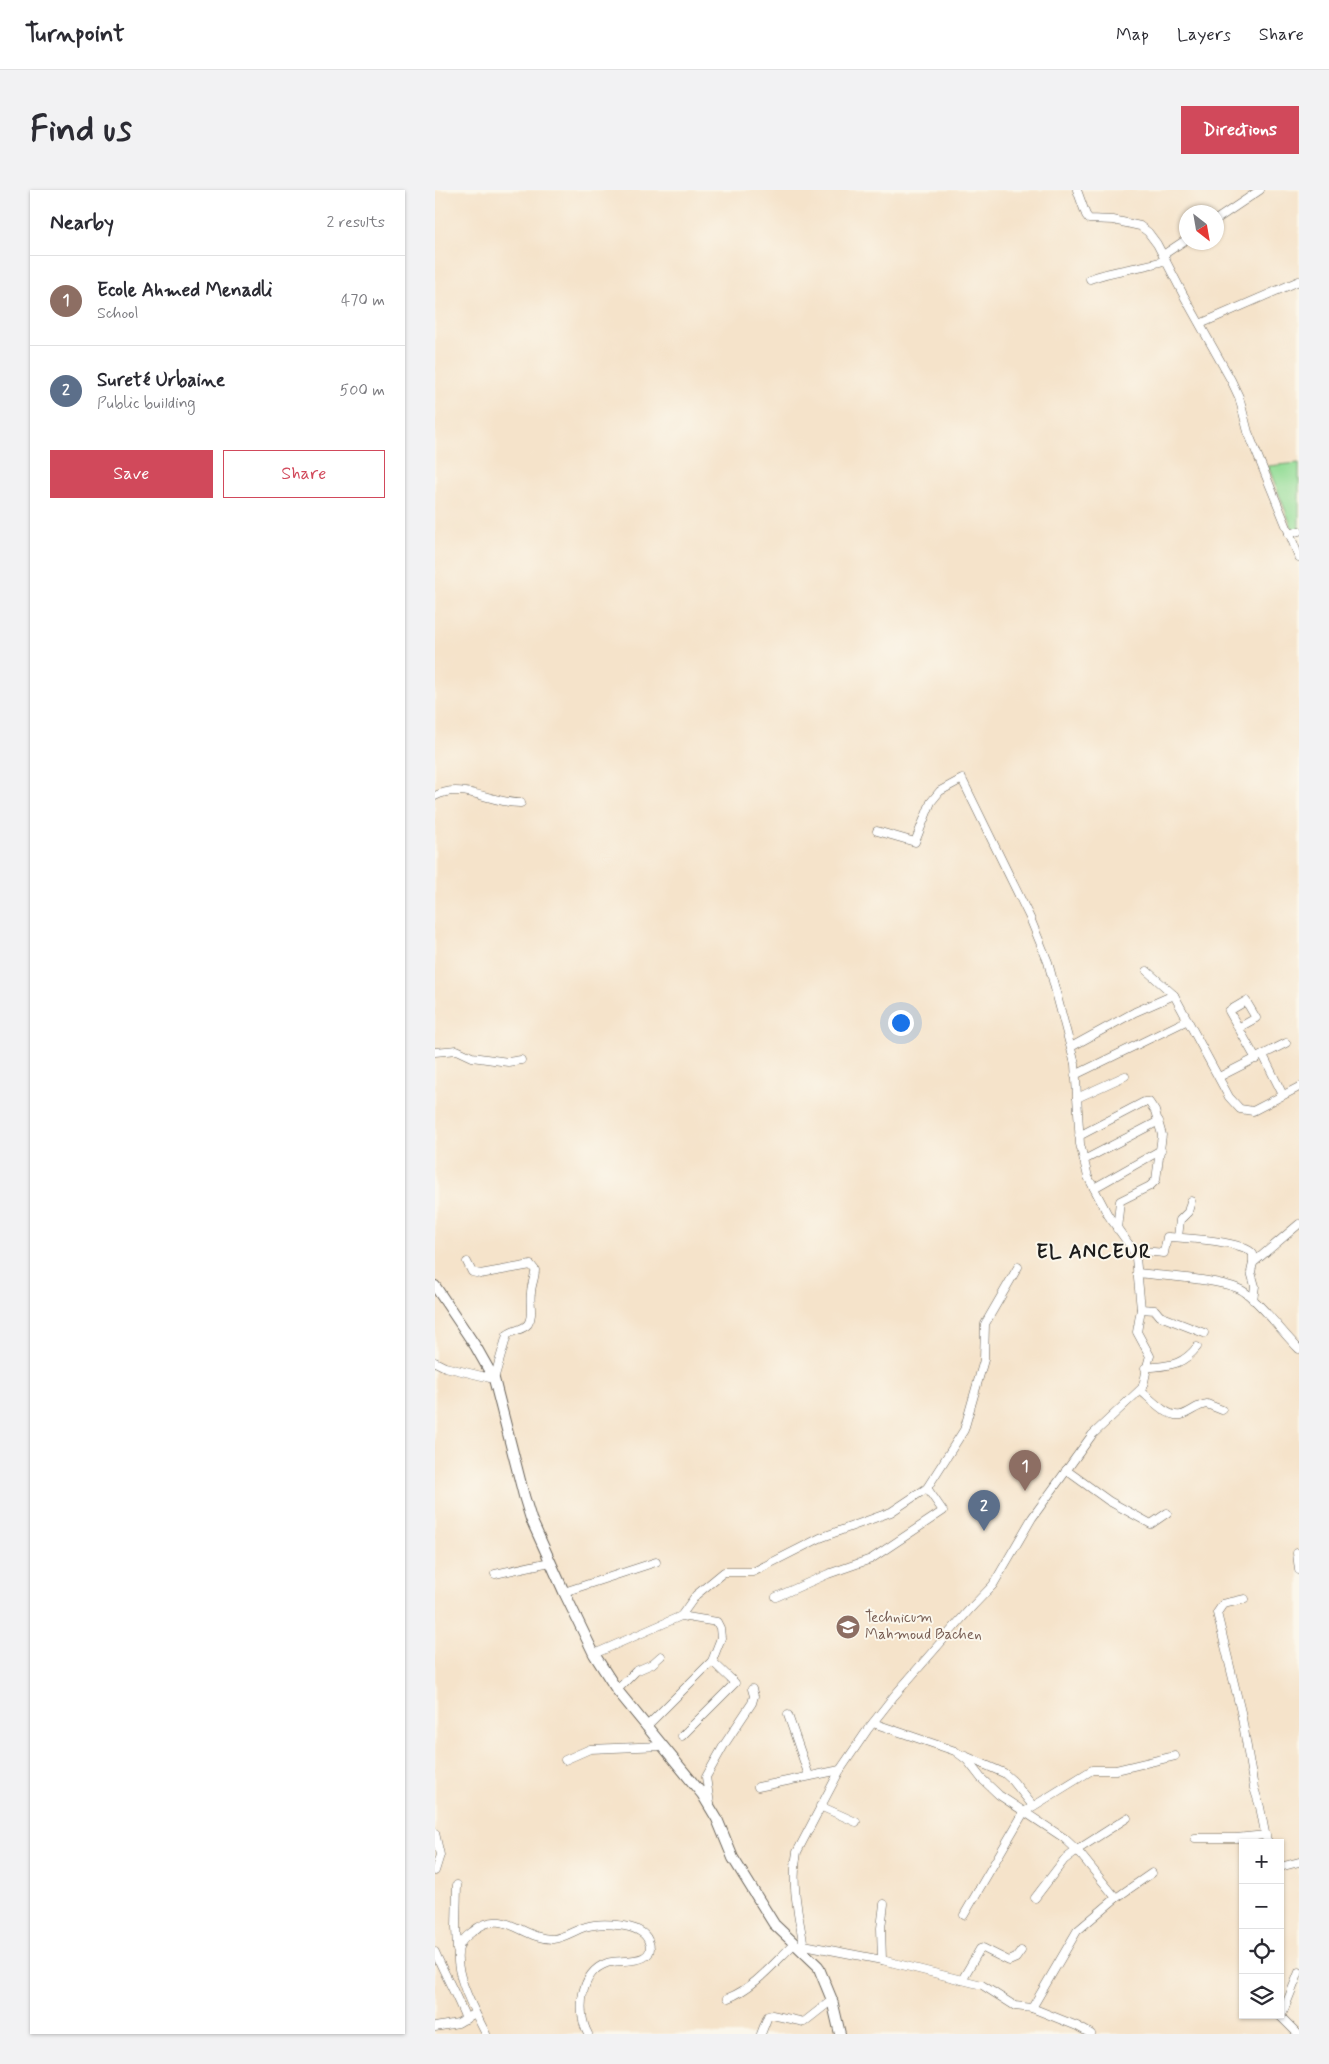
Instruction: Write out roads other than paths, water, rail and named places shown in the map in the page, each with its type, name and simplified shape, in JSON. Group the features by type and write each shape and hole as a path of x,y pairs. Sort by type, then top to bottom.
{"street":[{"path":"1077,190 1089,219 1113,220 1140,226 1148,232 1165,257 1239,397 1248,432 1299,557"},
{"path":"1224,214 1259,190"},
{"path":"1089,279 1106,272 1148,265 1165,257 1179,246"},
{"path":"1200,324 1299,281"},
{"path":"1289,534 1299,531"},
{"path":"801,1948 794,1865 797,1852 840,1770 873,1723 963,1617 993,1586 1032,1518 1092,1436 1140,1390 1145,1380 1145,1368 1150,1356 1137,1332 1141,1309 1136,1258 1133,1250 1117,1230 1088,1177 1079,1136 1071,1047 1041,941 962,779 941,792 931,802 915,842 877,832"},
{"path":"435,796 447,790 457,790 507,804 521,803"},
{"path":"1147,971 1174,995 1235,1105 1247,1111 1253,1110 1299,1087"},
{"path":"1071,1047 1135,1012 1174,995"},
{"path":"1075,1075 1188,1020"},
{"path":"1238,1028 1283,1095"},
{"path":"1219,1077 1286,1043"},
{"path":"435,1052 457,1050 472,1058 508,1062 521,1060"},
{"path":"1077,1098 1125,1076"},
{"path":"1079,1136 1147,1102 1152,1105 1159,1121 1162,1134 1161,1150 1154,1184 1119,1201 1117,1230"},
{"path":"1084,1160 1159,1121"},
{"path":"1094,1188 1161,1150"},
{"path":"1178,1237 1181,1220 1190,1208 1191,1201"},
{"path":"1253,1264 1299,1224"},
{"path":"1133,1250 1165,1253 1167,1236 1217,1242 1246,1248 1253,1254 1251,1272 1255,1286 1253,1300"},
{"path":"467,1262 475,1274 508,1270 526,1264 531,1265 535,1270 531,1290 531,1315 529,1322 524,1327 507,1335 494,1379"},
{"path":"594,1654 681,1616 696,1595 724,1572 753,1572 820,1538 891,1512 927,1488 964,1430 984,1360 985,1324 1018,1267"},
{"path":"1137,1273 1230,1285 1245,1292 1299,1349"},
{"path":"435,1286 494,1379 524,1496 550,1562 594,1654 617,1690 685,1773 710,1808 745,1880 774,1924 818,1966 832,2000 840,2034"},
{"path":"1141,1309 1155,1310 1160,1316 1204,1333"},
{"path":"1145,1368 1173,1365 1181,1362 1189,1358 1197,1347"},
{"path":"435,1362 445,1367 494,1379"},
{"path":"1140,1390 1174,1415 1183,1415 1207,1404 1222,1410"},
{"path":"1066,1470 1109,1501 1151,1524 1167,1514"},
{"path":"776,1597 821,1577 871,1559 943,1511 927,1488"},
{"path":"1297,1554 1299,1570"},
{"path":"495,1574 550,1562"},
{"path":"564,1592 656,1562"},
{"path":"1195,1838 1267,1839 1254,1788 1241,1712 1217,1613 1223,1604 1245,1599"},
{"path":"647,1727 712,1661 721,1638 717,1622 681,1616"},
{"path":"617,1690 636,1671 652,1664 661,1656"},
{"path":"682,1736 735,1684 712,1661"},
{"path":"710,1808 706,1777 724,1745 752,1703 754,1696 752,1690"},
{"path":"788,1715 809,1776"},
{"path":"873,1723 955,1751 1003,1773 1013,1781 1033,1806"},
{"path":"565,1760 590,1750 662,1746"},
{"path":"963,1756 999,1795 1064,1838 1077,1850 1116,1898"},
{"path":"964,1915 1024,1812 1092,1770 1116,1770 1175,1756"},
{"path":"758,1786 840,1770"},
{"path":"820,1806 856,1822"},
{"path":"1035,1898 1064,1860 1127,1818"},
{"path":"435,1832 440,1856 435,1872"},
{"path":"1032,2008 1077,1931 1116,1898 1152,1873"},
{"path":"457,1884 456,1927 458,1956 464,1986 486,2034"},
{"path":"882,1960 881,1928 884,1904"},
{"path":"458,1956 460,1945 466,1937 478,1927 489,1922 500,1921 545,1938 555,1939 586,1927 601,1924 632,1928 642,1933 648,1939 649,1949 646,1955 634,1961 607,1963 591,1973 586,1983 582,2004 584,2026 588,2034"},
{"path":"728,1998 743,1992 801,1948 882,1960 982,1985 1015,2006 1032,2008 1077,2026 1091,2034"},
{"path":"962,1980 980,1949 983,1948 1009,1961 1016,1958 1021,1951"},
{"path":"435,1952 457,1996 466,2020"},
{"path":"1284,2007 1299,1972"},
{"path":"761,2034 768,2016 772,2015 804,2022 832,2000"},
{"path":"435,2027 450,2026 466,2020 475,2013"},
{"path":"1283,2019 1298,2034"}],"place":[{"name":"Ecole Ahmed Menadli","path":"1025,1491"},
{"name":"Sureté Urbaine","path":"984,1531"},
{"name":"Technicum Mahmoud Bachen","path":"848,1627"}],"district":[{"name":"EL ANCEUR","path":"1094,1252"}]}
